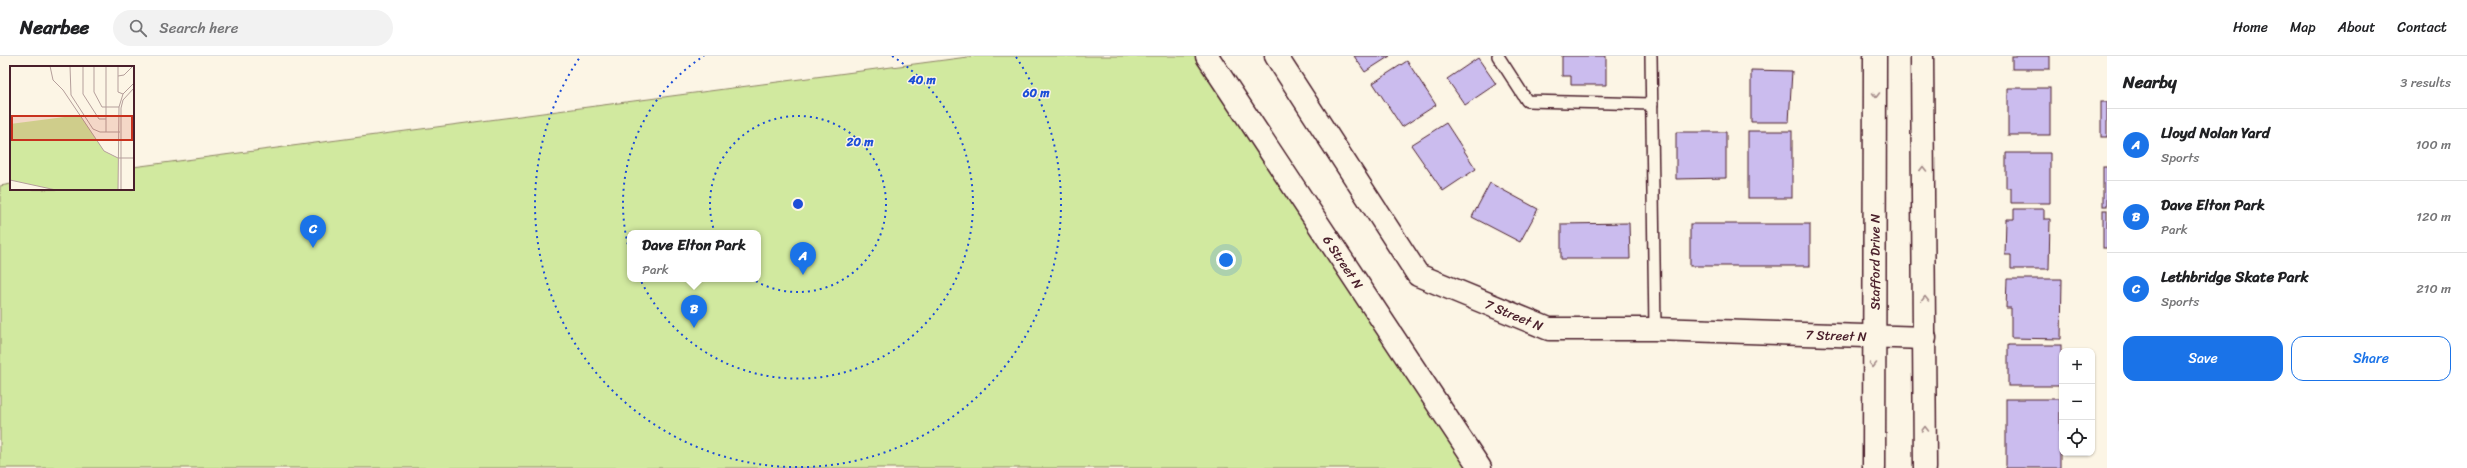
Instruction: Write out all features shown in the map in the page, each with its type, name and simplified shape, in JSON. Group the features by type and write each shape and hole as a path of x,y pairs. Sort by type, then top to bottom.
{"street":[{"name":"6 Street N","path":"1207,56 1480,468"},
{"name":"7 Street N","path":"1276,56 1418,275 1549,329 1655,329 1925,338"},
{"name":"Stafford Drive N","path":"1874,468 1874,337 1876,310 1876,56"},
{"path":"1922,56 1925,468"}],"lane":[{"path":"1498,56 1527,100 1652,104"},
{"path":"1651,56 1655,329"}],"green space":[{"path":"975,56 1207,56 1480,468 0,468 0,186 10,184 10,190 134,190 134,167"}],"building":[{"path":"1354,56 1390,56 1365,72"},
{"path":"1562,56 1606,56 1606,85 1571,85 1571,76 1562,76"},
{"path":"2012,56 2050,56 2050,69 2012,69"},
{"path":"1478,58 1496,84 1465,105 1447,79"},
{"path":"1407,61 1436,105 1402,127 1373,83"},
{"path":"1751,70 1792,71 1789,122 1751,122"},
{"path":"2008,88 2050,88 2050,135 2008,135"},
{"path":"2101,102 2107,102 2107,137 2101,137"},
{"path":"1446,123 1476,169 1443,191 1411,145"},
{"path":"1748,131 1792,131 1792,198 1748,198"},
{"path":"1676,132 1726,132 1726,178 1676,179"},
{"path":"2006,153 2050,153 2050,203 2011,203 2011,188 2006,188"},
{"path":"2103,167 2107,167 2107,206 2103,206"},
{"path":"1490,183 1538,209 1520,242 1472,217"},
{"path":"2014,209 2044,209 2044,219 2050,219 2049,269 2011,269 2011,255 2005,255 2006,219 2014,219"},
{"path":"2103,210 2107,210 2107,248 2103,248"},
{"path":"1629,223 1630,259 1561,259 1561,224"},
{"path":"1690,224 1810,224 1810,266 1690,266"},
{"path":"2007,279 2062,279 2061,339 2011,338 2011,308 2006,308"},
{"path":"2008,345 2061,345 2061,348 2059,348 2059,386 2008,386"},
{"path":"2006,399 2059,399 2060,468 2006,468"}],"place":[{"name":"Lethbridge Skate Park","path":"313,248"},
{"name":"Lloyd Nolan Yard","path":"803,275"},
{"name":"Dave Elton Park","path":"694,328"}]}
